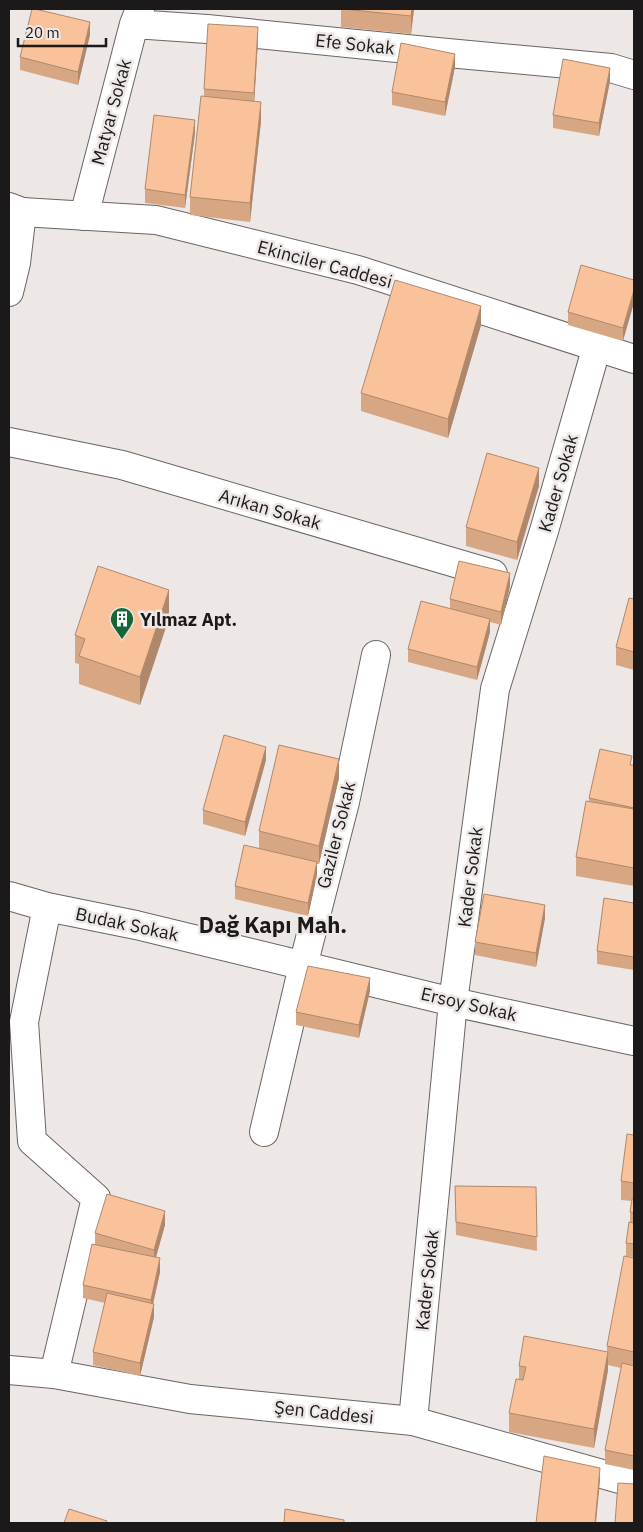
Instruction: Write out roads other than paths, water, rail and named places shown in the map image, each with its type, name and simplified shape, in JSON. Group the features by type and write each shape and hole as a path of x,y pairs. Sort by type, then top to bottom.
{"street":[{"name":"Efe Sokak","path":"137,16 207,29 611,68 634,75"},
{"name":"Matyar Sokak","path":"84,216 137,16"},
{"name":"Ekinciler Caddesi","path":"16,210 156,220 358,270 597,346 633,352"},
{"path":"9,292 16,263 16,210"},
{"name":"Kader Sokak","path":"413,1421 453,1002 495,689 528,585 597,346"},
{"name":"Arıkan Sokak","path":"9,442 122,465 528,585"},
{"name":"Gaziler Sokak","path":"264,1132 303,966 346,802 376,654"},
{"name":"Budak Sokak","path":"9,896 46,907 136,925 303,966"},
{"path":"46,907 24,1022 32,1141 96,1198 54,1374"},
{"name":"Ersoy Sokak","path":"303,966 453,1002 634,1041"},
{"name":"Şen Caddesi","path":"9,1370 54,1374 190,1399 413,1421 634,1483"}],"place":[{"name":"Yılmaz Apt.","path":"122,640"}],"district":[{"name":"Dağ Kapı Mah.","path":"273,924"}]}
